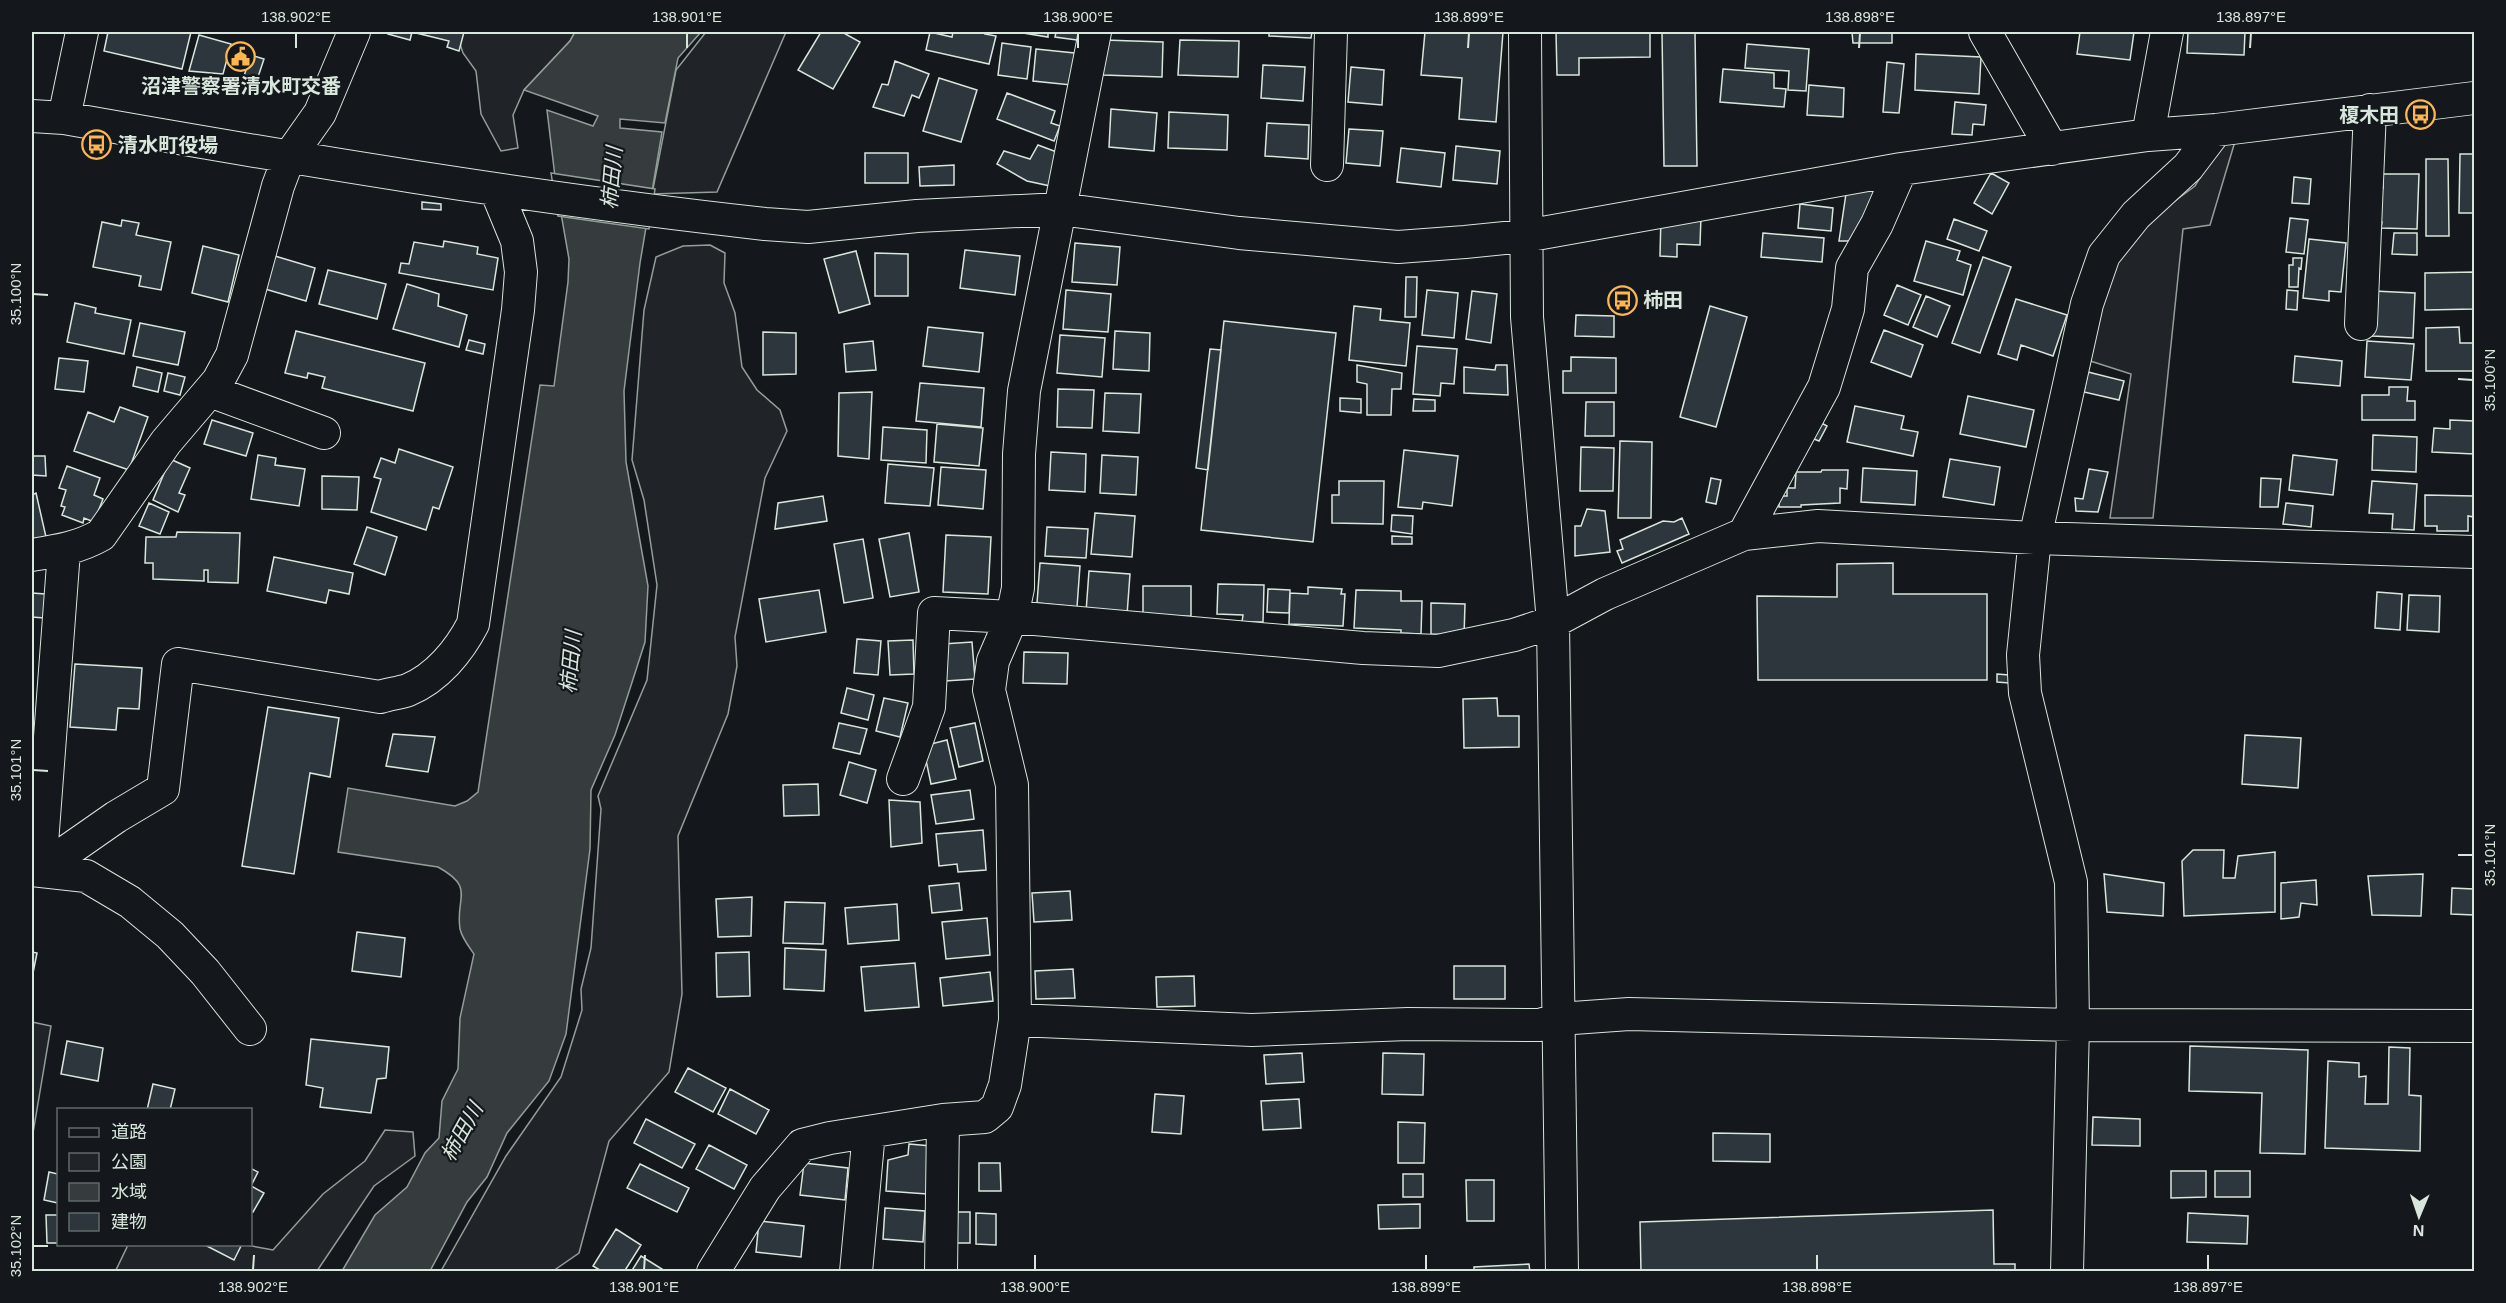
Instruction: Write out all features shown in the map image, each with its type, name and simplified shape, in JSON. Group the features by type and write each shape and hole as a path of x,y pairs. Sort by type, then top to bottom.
{"street":[{"path":"63,118 82,32"},
{"path":"32,555 85,544 101,535 166,442 221,376 232,355 278,186 289,157 320,113 354,32"},
{"path":"712,1272 765,1188 802,1145 943,1120 985,1117 997,1107 1005,1085 1015,1020 1012,785 990,690 993,661 1012,617 1018,588 1019,453 1024,391 1095,32"},
{"path":"1327,165 1331,32"},
{"path":"1525,32 1527,317 1553,621 1562,1272"},
{"path":"1985,32 2052,148"},
{"path":"2148,135 2167,32"},
{"path":"32,116 63,118 496,190 714,218 808,227 916,216 1060,209 1239,233 1398,247 1525,236 1901,170 2052,148 2475,98"},
{"path":"2361,324 2370,110"},
{"path":"2067,1272 2073,1025 2071,882 2025,693 2023,655 2035,538 2086,304 2104,255 2136,215 2188,167 2216,130"},
{"path":"1743,534 1824,387 1848,309 1852,268 1877,224 1901,170"},
{"path":"36,870 163,789 178,664 380,697 408,690 437,673 464,642 473,624 518,310 521,272 517,241 496,190"},
{"path":"210,390 324,433"},
{"path":"903,779 929,707 934,613 1012,617 1363,648 1438,651 1514,635 1553,621 1605,594 1743,534 1818,526 2035,538 2475,552"},
{"path":"36,870 64,550"},
{"path":"36,870 86,876 130,902 170,935 205,972 250,1029"},
{"path":"1015,1020 1252,1030 1408,1024 1539,1025 1559,1019 1629,1014 2073,1025 2475,1026"},
{"path":"941,1272 943,1120"},
{"path":"856,1272 869,1132"}],"green space":[{"path":"456,32 575,32 570,41 524,90 513,115 518,148 501,151 481,114 476,71 463,53"},
{"path":"706,32 786,32 717,192 652,194 676,70"},
{"path":"2242,118 2210,225 2183,229 2153,518 2110,518 2131,374 2081,358 2126,237 2195,186 2235,120"},
{"path":"710,245 725,253 724,283 735,313 742,367 757,390 780,410 787,431 765,478 735,637 737,666 728,714 678,836 682,994 669,1072 609,1141 579,1253 553,1271 441,1271 506,1156 561,1077 582,1010 581,989 591,948 601,809 598,796 647,680 657,585 644,500 632,460 644,310 656,257 683,246"},
{"path":"32,1022 51,1026 32,1139"},
{"path":"385,1130 413,1132 415,1156 374,1186 317,1271 115,1272 128,1246 252,1246 273,1250 323,1194 365,1161"}],"water":[{"name":"柿田川","path":"575,32 701,32 678,58 665,123 620,119 620,128 662,132 640,263 624,391 626,462 648,586 645,642 615,735 591,790 590,849 566,1034 549,1081 507,1133 487,1177 467,1202 430,1271 342,1271 375,1215 407,1187 425,1153 439,1138 442,1101 458,1069 460,1018 474,954 460,929 460,887 450,874 438,867 338,852 348,788 455,806 467,801 478,792 540,385 554,386 568,282 569,259 556,185 547,110 593,126 598,116 524,90 570,41"}],"pier":[{"path":"551,173 655,189 649,229 558,216"}],"building":[{"path":"108,32 191,32 182,69 104,51"},
{"path":"389,32 412,32 410,40 388,34"},
{"path":"412,32 464,32 459,51 447,47 449,41"},
{"path":"821,32 842,32 860,42 833,89 798,70"},
{"path":"930,32 952,37 953,32 986,32 985,34 996,36 989,64 926,50"},
{"path":"1017,32 1048,32 1048,37"},
{"path":"1056,32 1085,32 1084,41 1055,37"},
{"path":"1269,32 1312,32 1311,38 1269,36"},
{"path":"1425,32 1503,32 1496,122 1459,119 1462,78 1421,75"},
{"path":"1556,32 1650,32 1650,57 1579,58 1579,75 1557,75"},
{"path":"1662,32 1695,32 1697,166 1664,166"},
{"path":"1852,32 1892,32 1892,43 1853,43"},
{"path":"2080,32 2134,32 2130,60 2077,54"},
{"path":"2188,32 2245,32 2244,55 2187,53"},
{"path":"199,35 231,44 223,74 189,71"},
{"path":"1104,40 1163,42 1162,77 1103,75"},
{"path":"1180,40 1239,41 1238,77 1178,75"},
{"path":"1002,43 1031,47 1027,79 998,75"},
{"path":"1747,44 1809,49 1806,91 1788,90 1789,71 1745,68"},
{"path":"1036,49 1084,54 1081,86 1033,81"},
{"path":"1916,54 1981,57 1979,94 1915,90"},
{"path":"251,55 264,59 255,86 242,82"},
{"path":"895,61 929,74 919,98 912,95 904,116 873,107 882,84 888,85"},
{"path":"1887,62 1904,64 1899,113 1883,112"},
{"path":"1263,65 1305,67 1303,101 1261,98"},
{"path":"1351,67 1384,70 1382,105 1348,102"},
{"path":"1723,69 1774,73 1774,88 1786,89 1784,107 1720,102"},
{"path":"939,78 977,90 961,142 923,131"},
{"path":"1809,85 1844,88 1843,117 1807,115"},
{"path":"1007,93 1055,111 1051,123 1060,126 1054,141 997,119"},
{"path":"1955,102 1986,105 1984,125 1973,124 1972,135 1952,134"},
{"path":"1111,109 1157,113 1154,151 1109,147"},
{"path":"1169,112 1228,115 1227,150 1168,148"},
{"path":"1267,123 1309,125 1308,159 1265,156"},
{"path":"1349,129 1383,131 1380,166 1346,163"},
{"path":"1038,145 1062,154 1055,187 1027,181 997,164 1004,151 1030,159"},
{"path":"1456,146 1500,151 1497,184 1453,180"},
{"path":"1401,148 1445,153 1441,187 1397,182"},
{"path":"865,153 908,153 908,183 865,183"},
{"path":"2460,154 2474,154 2474,213 2459,213"},
{"path":"2426,159 2448,159 2449,236 2426,236"},
{"path":"954,165 954,185 920,186 919,167"},
{"path":"1991,173 2009,183 1992,214 1974,203"},
{"path":"2382,174 2419,174 2417,229 2381,228 2382,222 2378,216 2378,187 2383,188"},
{"path":"2294,177 2311,179 2309,204 2292,203"},
{"path":"1847,187 1875,191 1852,241 1839,241"},
{"path":"422,202 441,204 441,210 422,209"},
{"path":"1800,204 1833,208 1831,231 1798,228"},
{"path":"1661,215 1701,216 1700,245 1677,244 1677,257 1660,256"},
{"path":"2290,218 2308,220 2304,254 2286,252"},
{"path":"1954,219 1987,231 1979,251 1947,239"},
{"path":"122,220 139,223 136,235 171,242 161,290 139,286 141,276 93,267 102,222 121,226"},
{"path":"1763,233 1824,238 1822,262 1761,257"},
{"path":"2394,233 2417,233 2417,255 2392,254"},
{"path":"2309,239 2346,243 2341,292 2329,291 2329,301 2303,298"},
{"path":"444,241 478,247 477,254 498,258 493,290 399,273 401,263 409,264 414,242 443,247"},
{"path":"1926,241 1960,251 1957,260 1971,265 1963,295 1914,281"},
{"path":"1075,243 1120,247 1117,285 1072,282"},
{"path":"203,246 239,255 228,302 192,293"},
{"path":"965,250 1020,256 1015,295 960,288"},
{"path":"856,251 870,304 839,313 824,259"},
{"path":"875,253 908,254 908,296 875,296"},
{"path":"275,256 315,268 306,301 265,289"},
{"path":"1983,257 2011,267 1980,353 1952,343"},
{"path":"2293,258 2302,258 2298,287 2289,287 2289,265 2293,265"},
{"path":"328,270 386,284 377,319 319,304"},
{"path":"2474,272 2474,309 2425,310 2425,273"},
{"path":"1406,277 1417,277 1416,317 1405,317"},
{"path":"407,284 439,294 438,306 467,315 459,347 393,329"},
{"path":"1897,285 1921,295 1908,325 1884,315"},
{"path":"1066,290 1111,294 1108,332 1063,329"},
{"path":"1427,290 1458,293 1454,338 1422,335"},
{"path":"2287,290 2298,291 2297,310 2286,309"},
{"path":"1472,291 1497,294 1491,343 1466,339"},
{"path":"2374,291 2415,293 2413,338 2372,336"},
{"path":"1926,296 1950,306 1937,337 1913,327"},
{"path":"2016,299 2067,315 2053,356 2021,345 2017,360 1998,354"},
{"path":"75,303 96,308 95,313 131,320 124,354 67,342"},
{"path":"1354,306 1381,309 1380,320 1410,323 1406,366 1349,360"},
{"path":"1710,306 1747,317 1716,427 1680,417"},
{"path":"1576,315 1614,316 1614,337 1575,336"},
{"path":"1224,321 1336,333 1313,542 1201,530"},
{"path":"140,323 185,332 178,365 133,356"},
{"path":"928,327 983,333 979,372 923,366"},
{"path":"2459,327 2460,343 2474,343 2474,371 2426,371 2426,328"},
{"path":"1884,330 1923,345 1911,377 1871,362"},
{"path":"296,331 425,363 413,411 322,388 325,377 308,373 307,378 285,373"},
{"path":"1115,331 1150,333 1149,371 1113,369"},
{"path":"763,332 796,333 796,374 763,375"},
{"path":"1060,335 1105,338 1102,377 1057,373"},
{"path":"469,340 485,344 483,354 466,350"},
{"path":"873,341 876,370 846,372 844,344"},
{"path":"2367,341 2414,344 2411,380 2365,377"},
{"path":"1417,346 1457,349 1454,384 1441,383 1440,396 1413,394"},
{"path":"1210,349 1221,350 1208,470 1196,468"},
{"path":"2295,356 2342,361 2340,386 2293,382"},
{"path":"1571,357 1616,358 1616,393 1563,393 1563,371 1571,371"},
{"path":"59,358 88,361 84,392 55,389"},
{"path":"1357,365 1402,373 1401,389 1392,389 1391,415 1367,415 1367,384 1357,382"},
{"path":"1496,365 1507,365 1508,395 1464,393 1464,367 1495,370"},
{"path":"137,367 162,373 158,392 133,386"},
{"path":"2088,372 2124,381 2119,400 2084,392"},
{"path":"168,373 185,377 180,395 164,391"},
{"path":"920,383 984,388 981,427 916,421"},
{"path":"2389,387 2408,387 2407,401 2415,401 2415,420 2362,420 2362,395 2389,395"},
{"path":"1058,389 1094,390 1092,428 1057,427"},
{"path":"872,392 869,459 838,456 839,393"},
{"path":"1105,393 1141,394 1139,433 1103,431"},
{"path":"1968,396 2034,410 2026,447 1960,434"},
{"path":"1340,398 1361,399 1361,413 1340,411"},
{"path":"1414,399 1435,400 1435,411 1413,411"},
{"path":"1586,402 1614,402 1614,436 1585,436"},
{"path":"1855,406 1904,416 1901,429 1918,432 1913,456 1847,442"},
{"path":"120,407 148,417 129,470 74,451 88,412 114,422"},
{"path":"212,420 253,433 246,456 204,444"},
{"path":"2450,420 2474,421 2474,454 2432,452 2434,428 2450,429"},
{"path":"1818,421 1827,426 1819,441 1809,437"},
{"path":"937,424 983,428 979,466 934,462"},
{"path":"883,427 927,430 926,463 881,460"},
{"path":"2373,435 2417,437 2416,472 2372,470"},
{"path":"1620,441 1652,442 1651,518 1618,518"},
{"path":"1581,447 1614,448 1613,491 1580,491"},
{"path":"399,449 453,467 439,509 433,507 426,530 371,512 381,479 374,477 381,458 395,463"},
{"path":"1404,450 1458,456 1452,506 1423,502 1422,509 1398,507"},
{"path":"1051,452 1086,454 1085,492 1049,490"},
{"path":"258,455 276,458 275,465 305,469 299,506 251,499"},
{"path":"1102,455 1138,457 1136,495 1100,493"},
{"path":"2293,455 2337,460 2333,495 2289,490"},
{"path":"32,456 45,456 46,476 32,475"},
{"path":"170,459 190,468 179,493 185,495 178,512 153,500"},
{"path":"1950,459 2000,467 1994,505 1943,497"},
{"path":"888,464 934,468 930,506 885,503"},
{"path":"67,466 100,478 94,495 103,499 94,522 84,518 83,523 62,515 65,507 61,506 66,490 59,488"},
{"path":"941,467 986,470 983,509 938,505"},
{"path":"1863,468 1917,471 1915,505 1861,502"},
{"path":"2089,469 2108,472 2098,512 2076,511 2075,498 2083,499"},
{"path":"1822,470 1848,470 1847,489 1840,488 1840,503 1779,507 1779,496 1787,496 1787,488 1795,488 1796,472 1821,472"},
{"path":"322,476 359,477 357,510 322,509"},
{"path":"1711,478 1721,480 1716,504 1706,502"},
{"path":"2261,478 2281,479 2278,507 2260,507"},
{"path":"1339,481 1384,481 1383,524 1332,523 1332,495 1339,495"},
{"path":"2372,481 2417,484 2414,530 2392,529 2393,514 2369,513"},
{"path":"36,493 46,537 32,540 32,495"},
{"path":"2425,495 2474,496 2474,517 2468,516 2468,531 2437,531 2437,526 2425,526"},
{"path":"823,496 827,521 775,529 778,503"},
{"path":"149,503 169,512 160,534 139,526"},
{"path":"2286,503 2313,506 2311,527 2283,524"},
{"path":"1587,509 1605,511 1610,552 1575,556 1575,526 1581,526"},
{"path":"1095,513 1135,516 1132,557 1091,554"},
{"path":"1392,515 1413,516 1412,534 1391,531"},
{"path":"1682,518 1689,534 1622,563 1617,551 1623,549 1620,540 1663,521 1674,522"},
{"path":"367,527 397,537 385,575 354,564"},
{"path":"1047,527 1088,529 1086,558 1045,556"},
{"path":"177,532 240,533 238,583 208,582 208,570 204,570 204,581 153,579 153,563 145,563 146,537 176,537"},
{"path":"909,533 919,592 890,597 879,539"},
{"path":"946,535 991,537 988,594 943,592"},
{"path":"1392,536 1412,537 1412,544 1392,544"},
{"path":"863,539 873,598 844,603 834,544"},
{"path":"274,557 353,573 349,594 329,590 326,603 267,591"},
{"path":"1040,563 1080,566 1077,607 1037,603"},
{"path":"1893,563 1893,594 1987,594 1987,680 1758,680 1757,596 1837,597 1837,564"},
{"path":"1089,571 1130,574 1127,615 1086,612"},
{"path":"1218,584 1264,585 1263,622 1242,622 1243,615 1217,614"},
{"path":"1143,586 1191,586 1191,616 1143,617"},
{"path":"1308,587 1342,589 1341,594 1345,594 1343,626 1289,624 1290,593 1308,594"},
{"path":"1268,589 1290,590 1289,613 1267,612"},
{"path":"819,590 826,632 766,642 759,599"},
{"path":"1356,590 1401,591 1401,601 1422,601 1421,634 1401,633 1401,630 1354,628"},
{"path":"2377,592 2402,594 2400,630 2375,628"},
{"path":"32,593 45,594 44,618 32,617"},
{"path":"2409,595 2440,596 2439,632 2407,630"},
{"path":"1431,603 1465,604 1464,636 1431,634"},
{"path":"857,639 881,641 878,675 854,673"},
{"path":"913,640 914,674 890,675 888,641"},
{"path":"972,642 975,679 945,681 943,644"},
{"path":"1024,652 1068,653 1067,684 1023,683"},
{"path":"75,664 142,668 139,709 118,708 116,730 70,727"},
{"path":"1997,674 2009,675 2009,683 1997,682"},
{"path":"847,688 874,695 868,720 841,713"},
{"path":"884,698 908,703 900,737 876,731"},
{"path":"1497,698 1498,716 1519,716 1519,747 1464,748 1463,699"},
{"path":"268,707 339,718 330,777 310,773 294,874 242,866"},
{"path":"839,723 867,729 860,754 833,748"},
{"path":"975,723 983,761 959,767 950,728"},
{"path":"393,734 435,737 428,772 386,766"},
{"path":"2245,735 2301,738 2298,788 2242,784"},
{"path":"947,740 956,779 931,784 923,746"},
{"path":"849,762 876,770 867,803 840,795"},
{"path":"818,784 819,815 784,816 783,785"},
{"path":"970,790 974,819 936,824 931,795"},
{"path":"889,800 920,802 922,843 891,847"},
{"path":"983,830 986,870 958,872 957,864 939,866 936,834"},
{"path":"2193,850 2224,850 2223,878 2235,878 2238,856 2275,852 2275,912 2184,916 2182,861"},
{"path":"2104,874 2164,883 2163,916 2107,912"},
{"path":"2423,874 2421,916 2372,915 2368,876"},
{"path":"2316,880 2317,905 2301,903 2299,917 2281,919 2281,883"},
{"path":"959,883 962,910 932,913 929,886"},
{"path":"2452,888 2474,889 2474,915 2451,914"},
{"path":"1070,891 1072,920 1034,922 1032,893"},
{"path":"752,897 751,936 718,937 716,899"},
{"path":"785,902 825,903 823,944 783,943"},
{"path":"897,904 899,940 848,944 845,908"},
{"path":"987,918 990,955 946,959 942,922"},
{"path":"357,932 405,938 401,977 352,971"},
{"path":"785,948 826,950 824,991 784,989"},
{"path":"32,952 37,953 32,978"},
{"path":"749,952 750,996 717,997 716,953"},
{"path":"915,963 919,1007 865,1011 861,967"},
{"path":"1454,966 1505,966 1505,999 1454,999"},
{"path":"1073,969 1075,998 1036,999 1035,971"},
{"path":"990,972 993,1001 943,1006 940,978"},
{"path":"1194,976 1195,1006 1157,1007 1156,977"},
{"path":"311,1039 389,1047 386,1078 377,1079 371,1113 320,1107 323,1088 306,1085"},
{"path":"67,1041 103,1048 98,1081 61,1074"},
{"path":"2190,1046 2308,1050 2305,1154 2260,1153 2262,1093 2189,1091"},
{"path":"2389,1047 2410,1048 2409,1095 2421,1096 2420,1151 2325,1148 2328,1061 2359,1063 2359,1077 2366,1076 2365,1104 2388,1104"},
{"path":"1302,1053 1304,1082 1266,1084 1264,1055"},
{"path":"1383,1053 1424,1054 1423,1095 1382,1094"},
{"path":"688,1068 726,1088 713,1112 675,1092"},
{"path":"153,1084 175,1089 170,1108 147,1108"},
{"path":"730,1089 769,1110 756,1134 718,1114"},
{"path":"1155,1094 1184,1096 1181,1134 1152,1132"},
{"path":"1299,1099 1301,1128 1263,1130 1261,1101"},
{"path":"2093,1117 2140,1119 2140,1146 2092,1145"},
{"path":"646,1119 695,1144 682,1168 634,1143"},
{"path":"1398,1122 1425,1123 1424,1163 1398,1163"},
{"path":"1713,1133 1770,1134 1770,1162 1713,1161"},
{"path":"909,1144 931,1146 927,1194 886,1191 888,1160 908,1155"},
{"path":"709,1145 747,1165 734,1189 696,1169"},
{"path":"804,1163 848,1168 845,1200 800,1195"},
{"path":"979,1163 1000,1163 1001,1191 979,1191"},
{"path":"640,1164 689,1188 677,1212 627,1188"},
{"path":"252,1169 258,1172 252,1184"},
{"path":"2171,1171 2206,1171 2206,1197 2171,1198"},
{"path":"2215,1171 2250,1171 2250,1197 2215,1197"},
{"path":"49,1172 57,1174 57,1203 44,1200"},
{"path":"1403,1174 1423,1174 1423,1197 1403,1197"},
{"path":"1466,1180 1494,1180 1494,1221 1467,1221"},
{"path":"252,1187 264,1193 252,1212"},
{"path":"1420,1204 1420,1228 1379,1229 1378,1205"},
{"path":"885,1208 925,1211 923,1242 883,1239"},
{"path":"1993,1210 1994,1264 2015,1264 2015,1272 1641,1272 1640,1222"},
{"path":"949,1212 970,1212 970,1243 949,1243"},
{"path":"976,1213 996,1214 996,1245 976,1244"},
{"path":"2188,1213 2248,1216 2247,1244 2187,1242"},
{"path":"46,1215 57,1215 57,1243 47,1243"},
{"path":"759,1221 804,1226 801,1257 756,1252"},
{"path":"616,1229 641,1245 624,1272 603,1272 593,1266"},
{"path":"207,1246 241,1246 234,1260"},
{"path":"641,1256 665,1271 665,1272 631,1272"},
{"path":"1529,1264 1530,1272 1474,1272 1474,1267"}],"place":[{"name":"沼津警察署清水町交番","path":"241,56"},
{"name":"榎木田","path":"2420,115"},
{"name":"清水町役場","path":"97,145"},
{"name":"柿田","path":"1622,300"}]}
